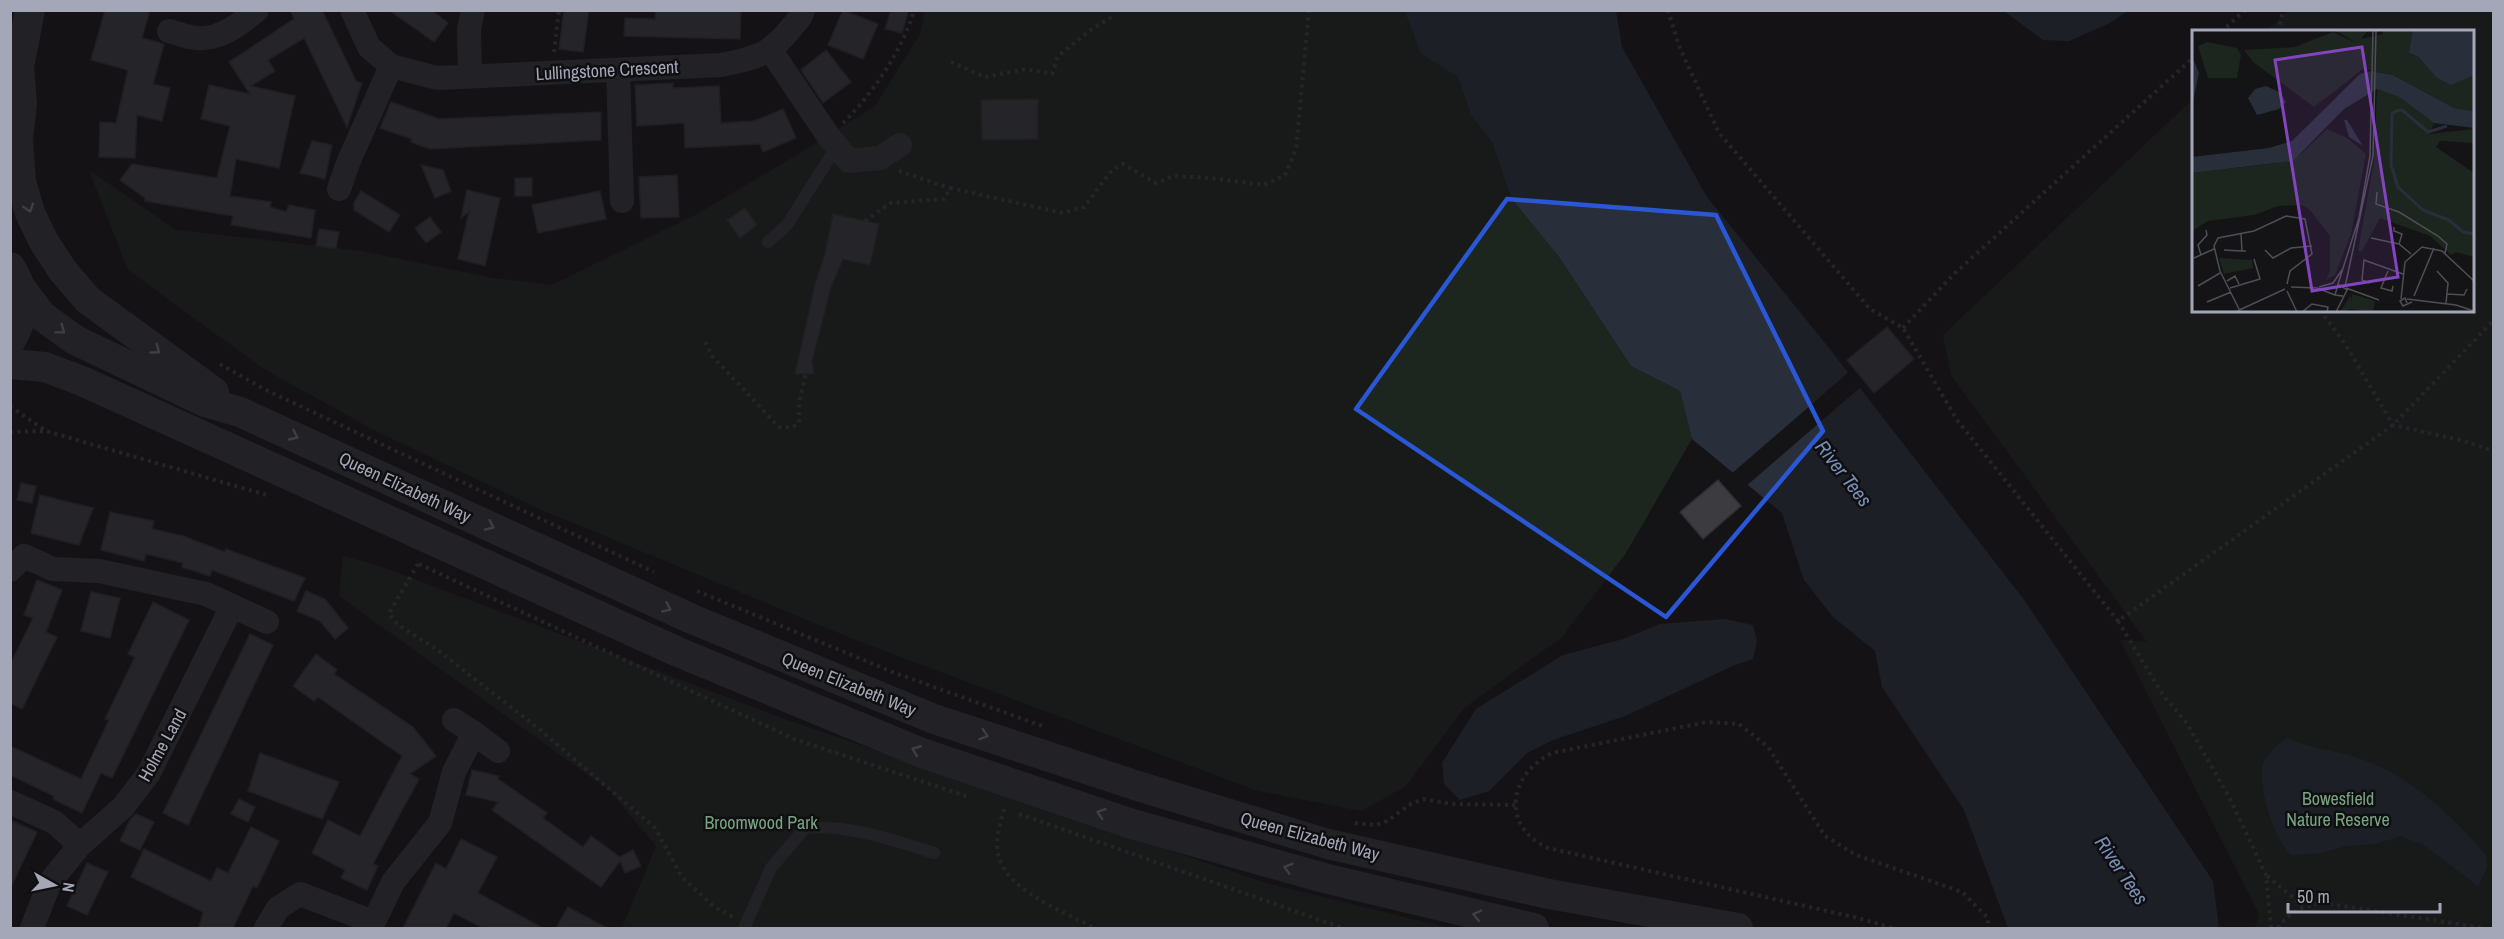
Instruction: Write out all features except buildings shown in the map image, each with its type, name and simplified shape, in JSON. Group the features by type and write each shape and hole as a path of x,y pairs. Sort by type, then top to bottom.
{"street":[{"path":"30,10 15,70 22,104 18,139 21,182 30,213 44,242 63,271 88,300 240,412"},
{"path":"169,31 198,39 211,36 235,29 257,10"},
{"name":"Lullingstone Crescent","path":"352,10 369,47 391,66 437,78 721,65 746,60 771,51"},
{"path":"470,76 469,29 473,10"},
{"path":"803,10 771,51 833,142 849,161 890,151"},
{"path":"339,189 348,163 391,66"},
{"path":"618,70 622,201"},
{"path":"10,342 18,330 22,309 16,278"},
{"name":"Queen Elizabeth Way","path":"16,278 42,316 75,340 205,402 240,412 692,620 934,719 1141,787 1328,844 1549,894 1738,928"},
{"name":"Queen Elizabeth Way","path":"10,364 45,367 82,381 678,652 922,753 1129,823 1324,878 1534,928"},
{"path":"10,570 24,556 53,569 99,571 206,594 267,622"},
{"name":"Holme Land","path":"32,928 50,882 81,845 123,807 149,773 232,606"},
{"path":"266,928 278,908 300,894 372,925 393,882 440,823 464,726 498,752"},
{"path":"10,802 54,822 81,845"}],"lane":[{"path":"768,242 787,225 833,142"},
{"path":"745,927 771,868 805,828 826,826 837,828 934,853"}],"path":[{"path":"552,73 559,10"},
{"path":"833,142 885,70 912,20 914,10"},
{"path":"951,62 985,76 1026,69 1052,74 1058,56 1110,18 1111,10"},
{"path":"890,151 897,171 950,188 1063,213 1084,207 1112,170 1124,164 1156,183 1174,176 1264,185 1286,175 1296,149 1310,10"},
{"path":"1668,10 1679,46 1719,133 1870,309 1903,328 1957,420 2118,621 2163,695 2188,725 2230,801 2266,875 2271,928"},
{"path":"2224,30 2245,10"},
{"path":"2279,30 2283,10"},
{"path":"1903,328 1954,273 2192,58"},
{"path":"865,221 890,203 944,199 950,188"},
{"path":"2321,312 2345,344 2393,425 2493,450"},
{"path":"2118,621 2393,425 2493,320"},
{"path":"705,342 713,357 779,426 793,427 799,423 799,402 806,374"},
{"path":"216,361 266,390 656,573"},
{"path":"10,406 46,431"},
{"path":"10,432 46,431 277,498"},
{"path":"407,558 418,564 389,613 397,624 439,651 476,679 655,828 682,878 713,906 745,927"},
{"path":"689,588 895,673 1055,730"},
{"path":"1893,928 1858,918 1548,848 1536,843 1519,821 1515,805 1517,790 1523,776 1538,760 1552,753 1707,722 1739,724 1768,747 1825,836 1856,855 1962,892 1988,918 1988,928"},
{"path":"1353,823 1376,825 1387,821 1411,804 1423,799 1462,804 1515,805"},
{"path":"1004,809 997,833 998,855 1008,876 1028,892 1094,928"},
{"path":"2266,875 2303,906"},
{"path":"2278,928 2286,918 2303,906 2323,903 2482,928"}],"highlighted area":[{"path":"1507,199 1716,215 1823,431 1666,617 1356,409"}],"green space":[{"path":"925,11 1408,11 1406,15 1421,54 1458,77 1471,115 1492,142 1511,198 1559,257 1631,366 1680,391 1692,439 1626,553 1562,637 1464,708 1406,786 1361,811 1255,790 853,639 535,507 374,430 264,369 128,270 89,170 176,230 362,251 493,278 552,285 697,214 875,106 920,34"},
{"name":"Bowesfield Nature Reserve","path":"2288,11 2493,11 2493,928 2255,928 2259,914 2120,640 2147,642 1951,375 1943,335 2192,100 2192,312 2474,312 2474,30 2267,30"},
{"name":"Broomwood Park","path":"343,556 382,567 790,721 1266,883 1449,928 622,928 656,846 609,790 339,596"}],"water":[{"name":"River Tees","path":"1408,10 1616,11 1622,47 1707,197 1829,348 2025,601 2213,881 2219,928 2008,928 1964,810 1882,687 1875,651 1833,617 1804,580 1782,513 1692,439 1680,391 1631,366 1559,257 1511,198 1492,142 1471,115 1458,77 1421,54 1406,15"},
{"path":"2004,11 2128,11 2110,23 2069,41 2043,40"},
{"path":"1725,619 1753,625 1757,641 1753,659 1735,665 1625,716 1553,740 1527,753 1489,791 1460,800 1444,784 1442,763 1476,709 1563,655 1623,639 1660,624"},
{"path":"2287,738 2304,745 2377,765 2428,798 2459,825 2486,855 2487,867 2478,886 2422,844 2401,836 2375,844 2346,846 2322,853 2291,855 2274,827 2266,804 2262,781 2264,761"}],"pier":[{"path":"1850,371 1862,386 1745,487 1730,475"}]}
